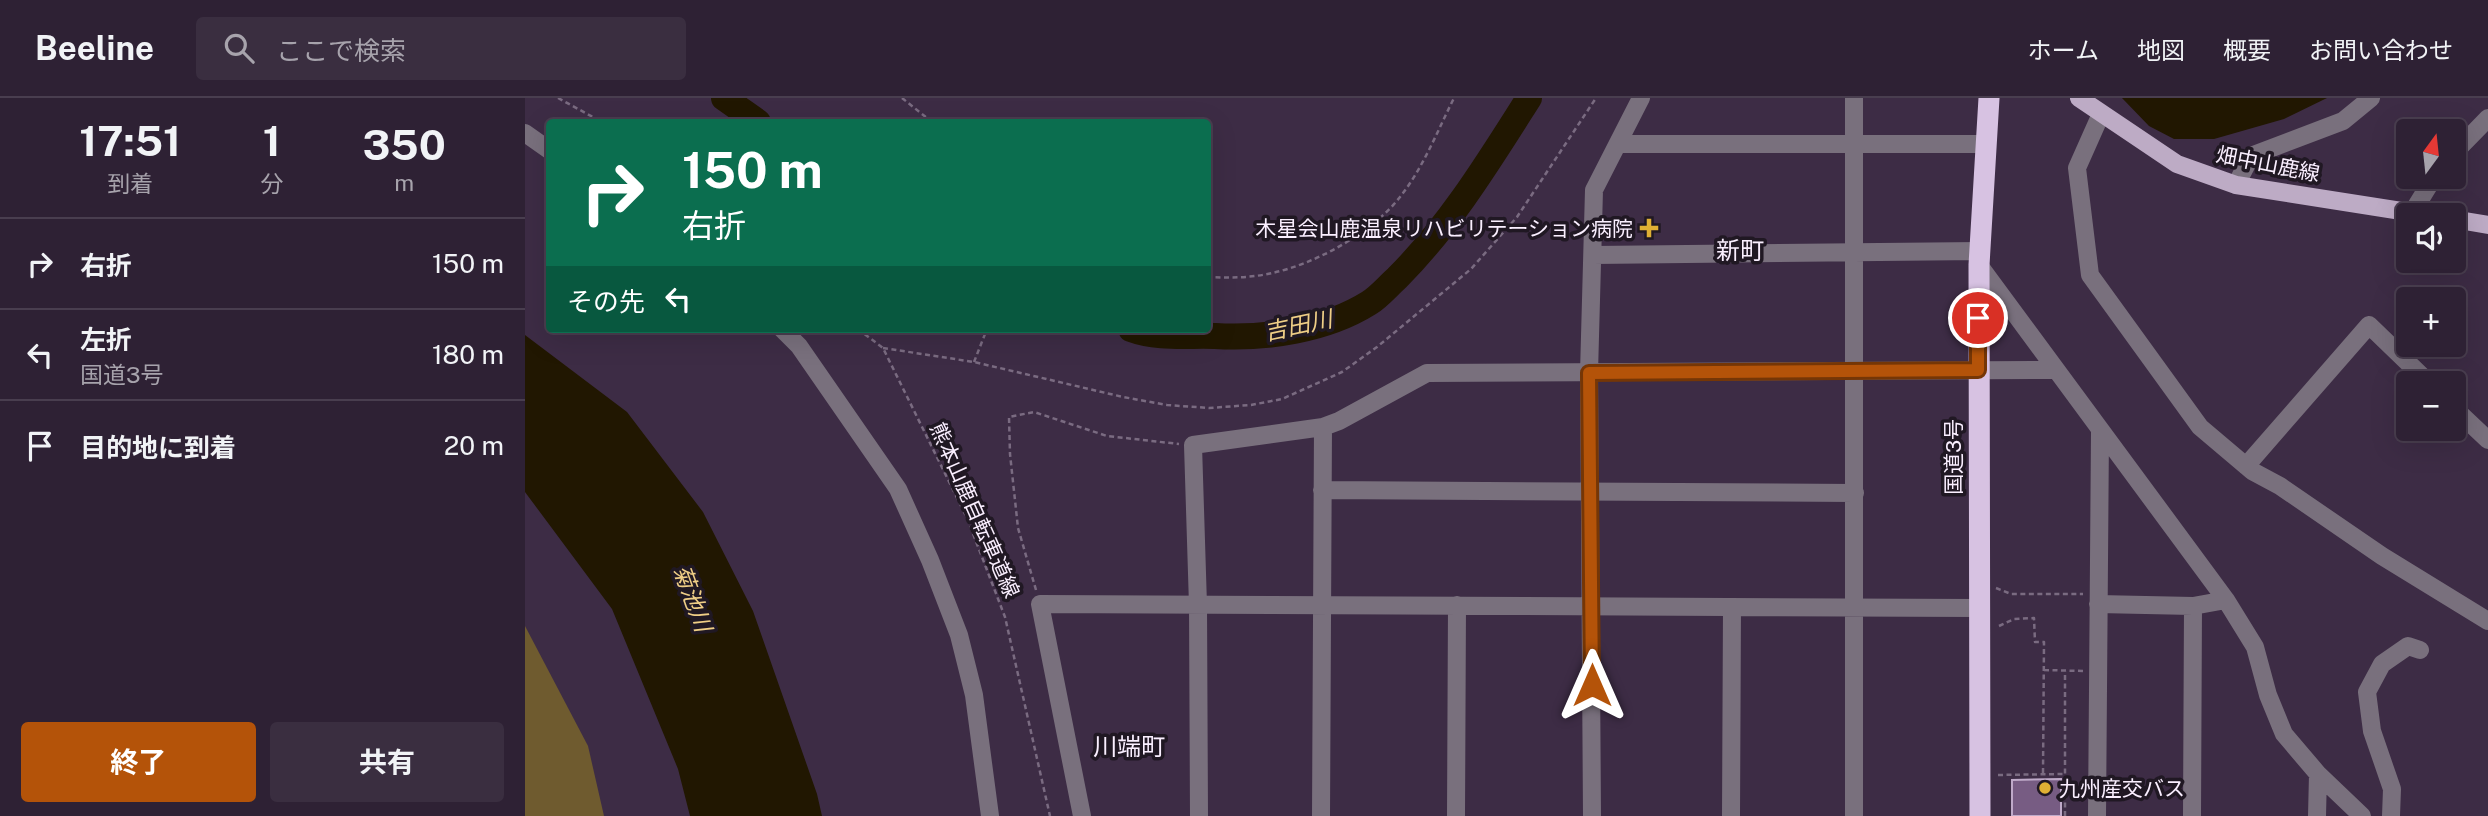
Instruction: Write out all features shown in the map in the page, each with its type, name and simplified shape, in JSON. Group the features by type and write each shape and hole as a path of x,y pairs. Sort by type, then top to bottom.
{"highway":[{"name":"国道3号","path":"1980,816 1979,258 1989,98"}],"main road":[{"name":"畑中山鹿線","path":"2079,98 2177,164 2237,185 2396,210"},
{"path":"2466,221 2487,224"}],"street":[{"path":"1593,816 1589,373 1594,190 1641,98"},
{"path":"1854,98 1854,816"},
{"path":"2237,185 2251,156 2343,121 2371,98"},
{"path":"2101,114 2077,168 2090,275 2200,427 2246,466 2382,556 2488,621"},
{"path":"2466,141 2488,118"},
{"path":"525,133 546,148"},
{"path":"1618,144 1985,144"},
{"path":"1593,255 1853,252 1979,258 2055,370 2226,600 2255,647 2268,695 2284,734 2318,774 2362,816"},
{"path":"2246,466 2369,325 2416,371"},
{"path":"786,333 799,346 898,489 930,560 959,635 974,695 990,816"},
{"path":"1199,816 1198,605 1193,445 1322,427 1339,421 1427,373 2055,370"},
{"path":"2466,419 2488,440"},
{"path":"1321,816 1322,427"},
{"path":"2097,816 2097,670 2093,599 2100,432"},
{"path":"1322,490 1855,494"},
{"path":"2093,599 2193,607 2226,600"},
{"path":"1082,816 1040,604 1979,608"},
{"path":"1456,816 1457,605"},
{"path":"1731,816 1732,607"},
{"path":"2192,816 2193,607"},
{"path":"2391,816 2392,789 2372,731 2367,692 2382,664 2408,646 2420,650"},
{"path":"2317,816 2318,774"}],"path":[{"path":"558,98 596,119"},
{"path":"902,98 928,119"},
{"path":"1211,277 1237,278 1272,273 1306,263 1364,230 1399,200 1419,170 1454,98"},
{"path":"862,333 883,348 974,362 1167,405 1209,408 1251,405 1282,399 1342,372 1377,347 1471,269 1517,217 1596,98"},
{"path":"974,362 985,333"},
{"name":"熊本山鹿自転車道線","path":"883,348 967,518 1005,617 1049,816"},
{"path":"1040,604 1018,528 1009,417 1034,412 1107,436 1193,445"},
{"path":"1992,587 2011,594 2093,599"},
{"path":"1992,632 2005,621 2034,618 2035,642 2044,642 2043,775"},
{"path":"2044,670 2097,670"},
{"path":"2065,671 2065,816"},
{"path":"1993,775 2065,774"}],"shaded area":[{"path":"525,626 588,746 604,816 525,816"}],"water":[{"path":"2122,98 2327,98 2284,119 2214,139 2174,139 2149,126"},
{"name":"菊池川","path":"525,335 627,412 703,512 753,611 817,794 822,816 690,816 678,769 612,609 525,492"}],"building":[{"path":"2061,779 2061,816 2012,816 2012,780"}],"waterway":[{"name":"吉田川","path":"724,98 754,119"},
{"name":"吉田川","path":"1146,333 1234,337 1275,334 1334,320 1369,303 1397,278 1434,236 1468,192 1529,98"}],"place":[{"name":"木星会山鹿温泉リハビリテーション病院","path":"1649,228"},
{"name":"九州産交バス","path":"2045,788"}],"district":[{"name":"新町","path":"1740,250"},
{"name":"川端町","path":"1129,746"}],"route":[{"path":"1592,685 1589,373 1978,370 1978,318"}]}
